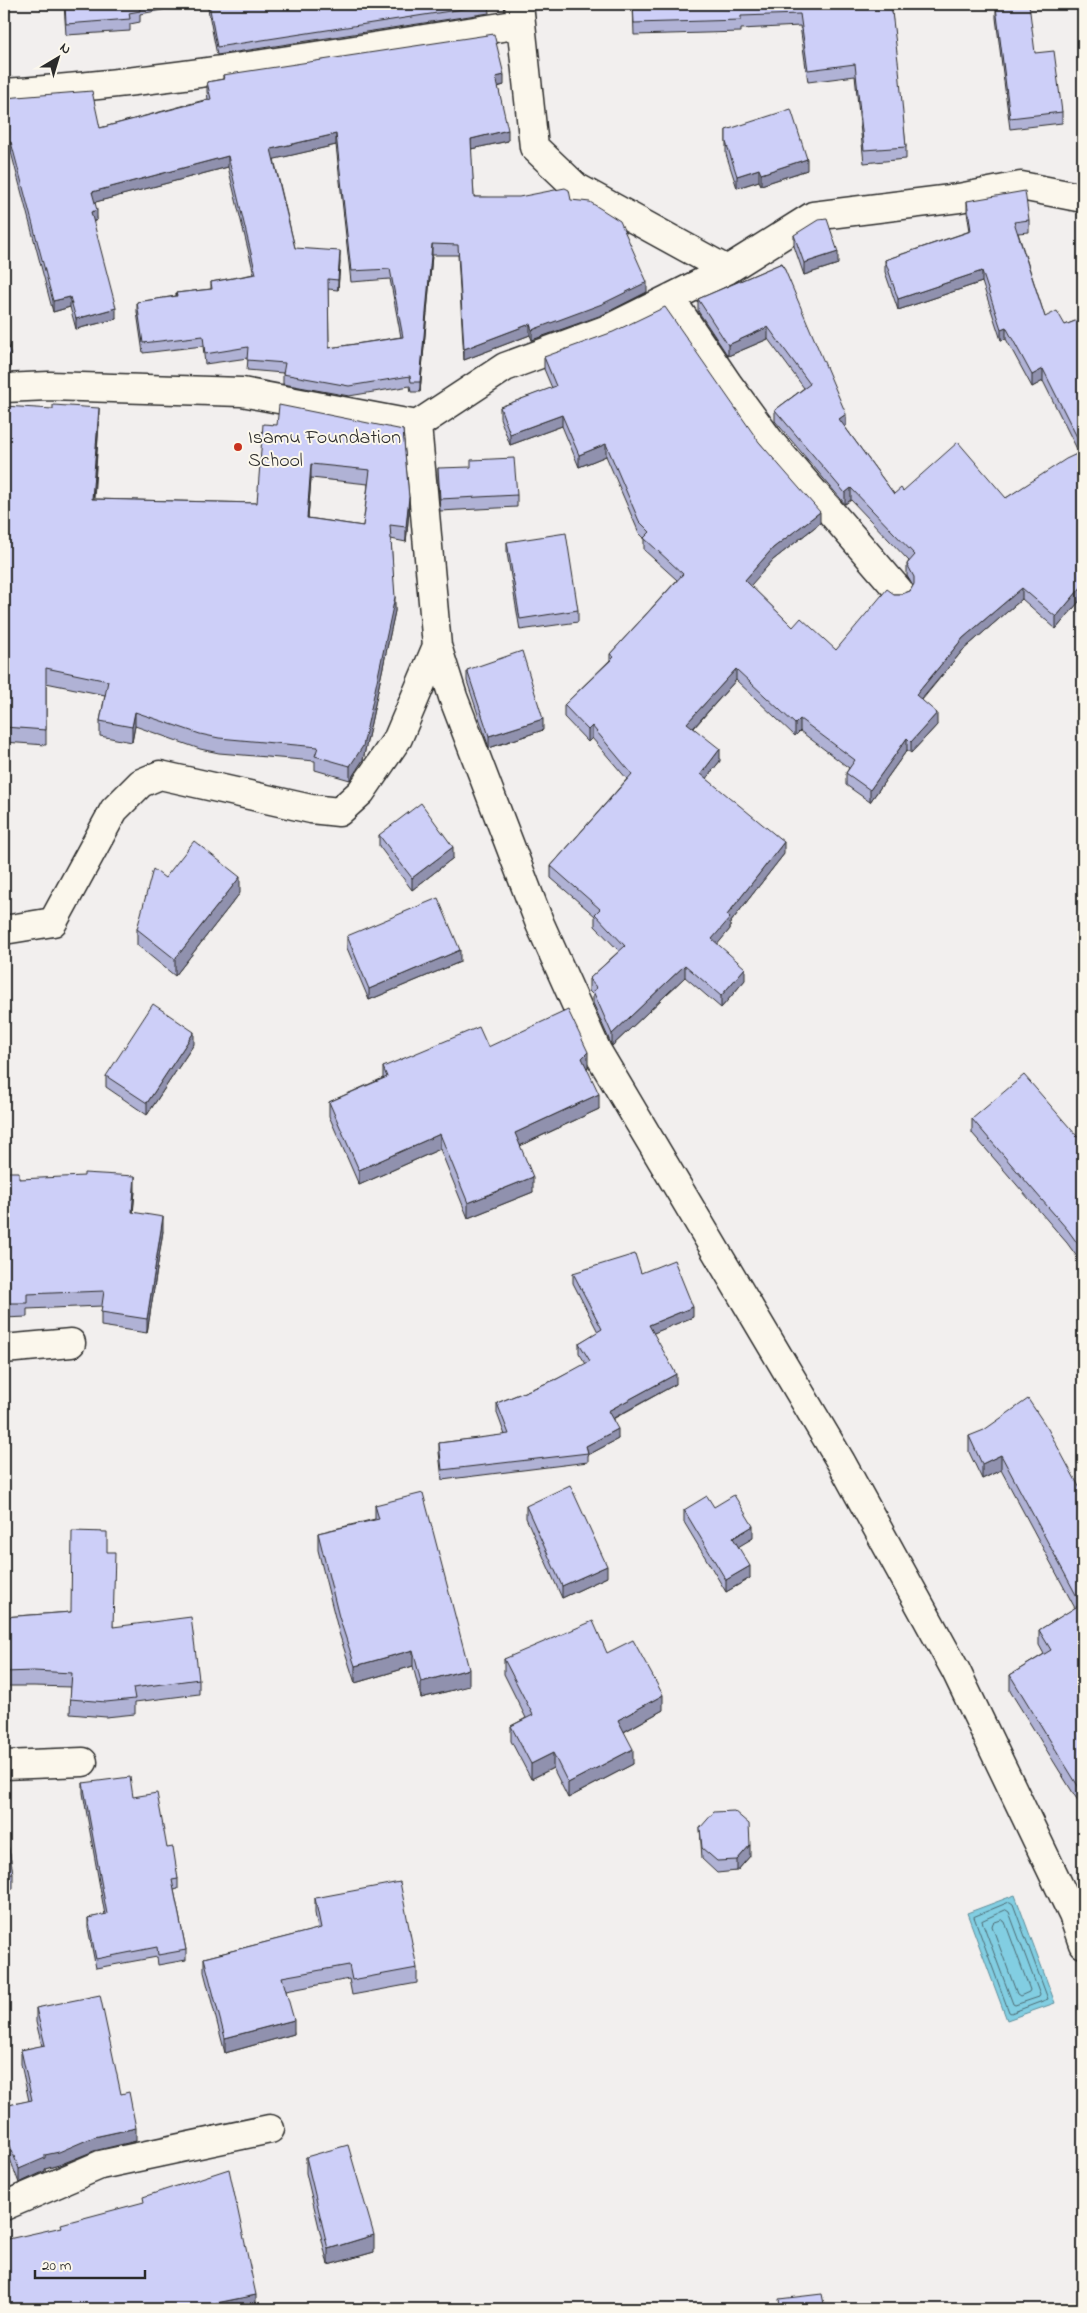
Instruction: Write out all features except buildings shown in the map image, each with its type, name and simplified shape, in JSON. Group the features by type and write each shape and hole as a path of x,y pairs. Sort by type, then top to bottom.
{"street":[{"path":"4,93 95,86 265,63 520,14 534,147 576,187 726,270"},
{"path":"4,388 49,386 242,392 416,426 505,367 608,329 726,270 813,216 959,198 1021,186 1083,198"},
{"path":"670,298 728,384 772,444 899,591"},
{"path":"416,426 437,646 453,697 540,924 596,1051 841,1462 956,1671 1073,1915 1083,1944"},
{"path":"4,930 53,922 114,810 141,783 160,775 311,809 339,812 361,792 398,738 437,646"},
{"path":"4,1349 71,1343"},
{"path":"4,1765 83,1762"},
{"path":"4,2206 100,2166 270,2129"}],"water":[{"path":"1015,1895 1055,2003 1007,2020 967,1913"}],"place":[{"name":"Isamu Foundation School","path":"238,447"}]}
